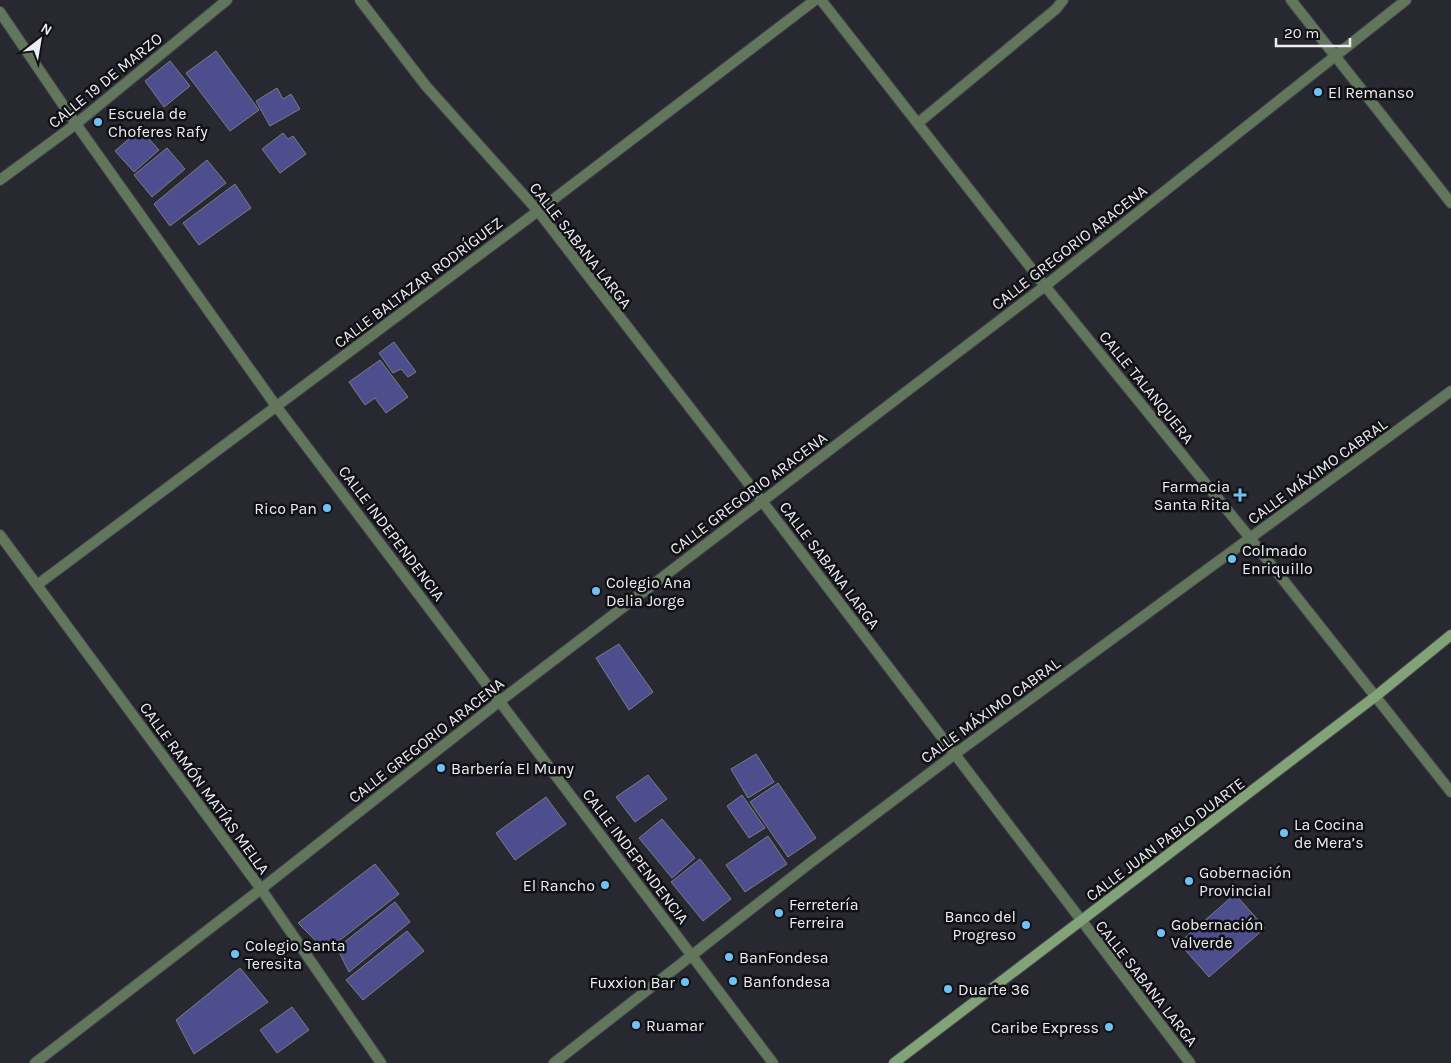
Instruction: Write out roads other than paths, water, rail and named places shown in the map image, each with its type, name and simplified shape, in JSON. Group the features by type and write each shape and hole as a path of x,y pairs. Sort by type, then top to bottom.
{"main road":[{"name":"CALLE JUAN PABLO DUARTE","path":"894,1063 1376,696 1451,635"}],"street":[{"name":"CALLE 19 DE MARZO","path":"0,180 76,124 228,0"},
{"name":"CALLE SABANA LARGA","path":"360,0 426,86 538,211 762,501 1190,1063"},
{"name":"CALLE BALTAZAR RODRÍGUEZ","path":"37,585 538,211 814,0"},
{"name":"CALLE TALANQUERA","path":"821,0 1046,286 1250,538 1451,792"},
{"path":"918,123 1056,9 1063,0"},
{"path":"1291,0 1451,203"},
{"name":"CALLE GREGORIO ARACENA","path":"35,1063 261,890 500,701 1046,286 1406,0"},
{"name":"CALLE INDEPENDENCIA","path":"0,12 76,124 276,406 774,1063"},
{"name":"CALLE MÁXIMO CABRAL","path":"554,1063 810,863 955,754 1451,391"},
{"name":"CALLE RAMÓN MATÍAS MELLA","path":"0,535 261,890 381,1063"}],"place":[{"name":"El Remanso","path":"1318,92"},
{"name":"Escuela de Choferes Rafy","path":"98,122"},
{"name":"Farmacia Santa Rita","path":"1240,495"},
{"name":"Rico Pan","path":"327,508"},
{"name":"Colmado Enriquillo","path":"1232,559"},
{"name":"Colegio Ana Delia Jorge","path":"596,591"},
{"name":"Barbería El Muny","path":"441,768"},
{"name":"La Cocina de Mera’s","path":"1284,833"},
{"name":"Gobernación Provincial","path":"1189,881"},
{"name":"El Rancho","path":"605,885"},
{"name":"Ferretería Ferreira","path":"779,913"},
{"name":"Banco del Progreso","path":"1026,925"},
{"name":"Gobernación Valverde","path":"1161,933"},
{"name":"Colegio Santa Teresita","path":"235,954"},
{"name":"BanFondesa","path":"729,957"},
{"name":"Banfondesa","path":"733,981"},
{"name":"Fuxxion Bar","path":"685,982"},
{"name":"Duarte 36","path":"948,989"},
{"name":"Ruamar","path":"636,1025"},
{"name":"Caribe Express","path":"1109,1027"}]}
